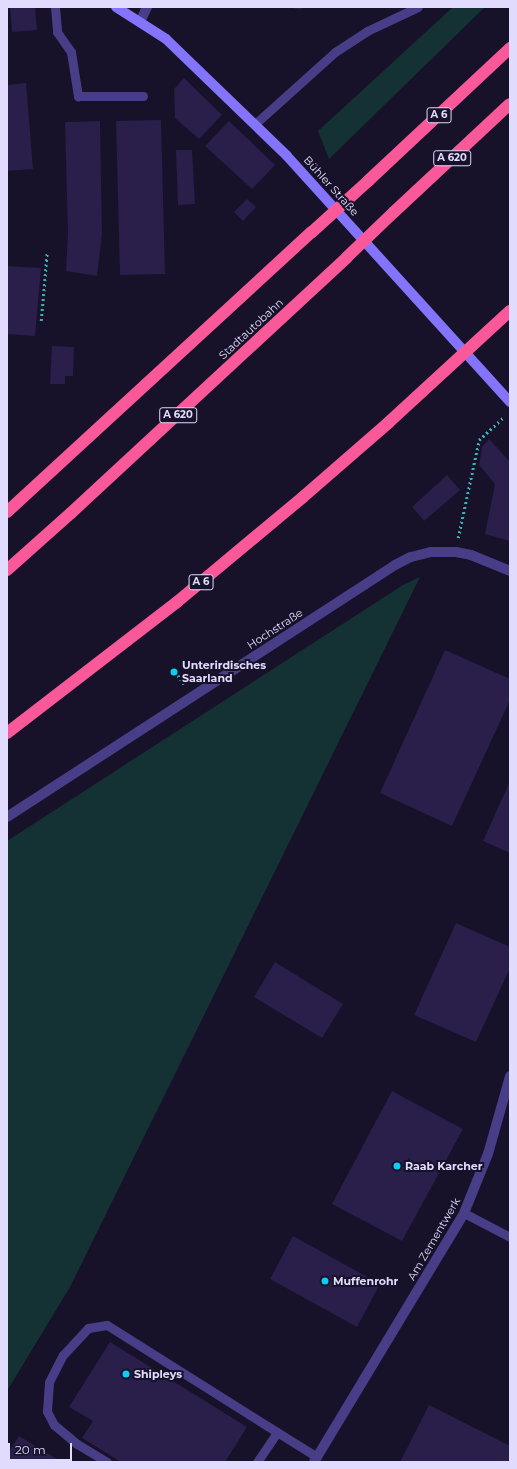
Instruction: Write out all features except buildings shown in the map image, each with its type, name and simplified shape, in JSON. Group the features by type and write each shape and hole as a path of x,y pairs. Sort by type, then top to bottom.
{"highway":[{"name":"A 6","path":"7,512 368,181 510,48"},
{"name":"Stadtautobahn","path":"7,570 94,492 510,104"},
{"name":"A 6","path":"7,733 177,602 303,497 388,423 510,311"}],"main road":[{"name":"Bühler Straße","path":"116,7 166,39 288,156 509,398"}],"street":[{"path":"140,22 147,7"},
{"name":"Hochstraße","path":"7,817 395,565 412,557 431,552 456,552 471,555 510,571"},
{"name":"Am Zementwerk","path":"315,1459 464,1213 488,1154 510,1076"}],"lane":[{"path":"55,7 57,32 71,52 78,96 143,96"},
{"path":"255,124 335,52 367,31 418,7"},
{"path":"464,1213 510,1238"},
{"path":"107,1462 77,1444 54,1425 47,1411 49,1382 63,1355 88,1328 107,1324 276,1432 315,1459"},
{"path":"257,1462 276,1432"}],"path":[{"path":"41,321 47,253"},
{"path":"456,552 479,440 510,412"}],"green space":[{"path":"453,7 485,7 329,159 318,131"},
{"path":"420,577 70,1287 7,1391 7,841 403,585"}],"place":[{"name":"Unterirdisches Saarland","path":"174,672"},
{"name":"Raab Karcher","path":"397,1166"},
{"name":"Muffenrohr","path":"325,1281"},
{"name":"Shipleys","path":"126,1374"}]}
